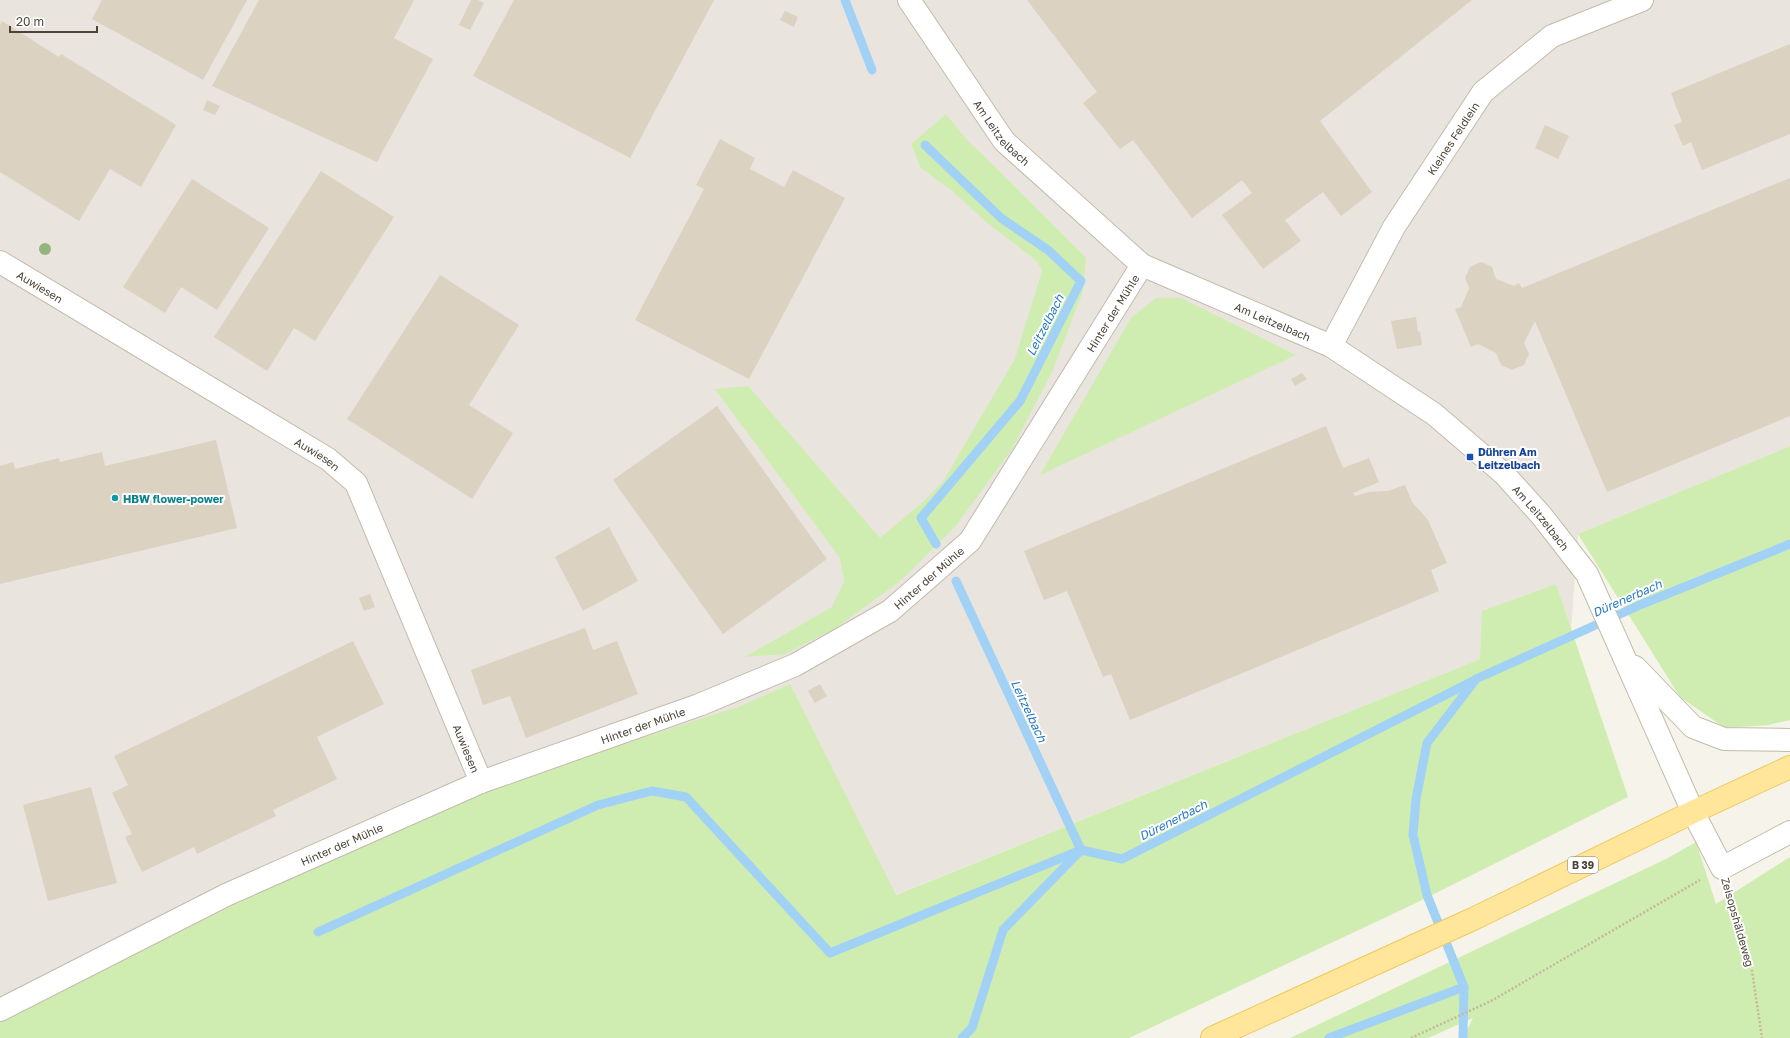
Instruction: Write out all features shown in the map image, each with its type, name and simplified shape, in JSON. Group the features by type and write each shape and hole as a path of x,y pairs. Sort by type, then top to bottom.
{"main road":[{"name":"B 39","path":"1212,1038 1473,919 1692,812 1790,767"}],"street":[{"name":"Am Leitzelbach","path":"909,0 1004,141 1142,265 1331,346 1434,414 1504,474 1541,515 1586,574 1620,647 1692,812"},
{"name":"Kleines Feldlein","path":"1331,346 1394,227 1482,92 1552,36 1642,0"},
{"name":"Auwiesen","path":"0,262 328,458 356,483 481,782"},
{"name":"Hinter der Mühle","path":"0,1010 226,896 481,782 699,705 795,665 890,611 970,541 1142,265"},
{"name":"Am Leitzelbach","path":"1620,647 1693,726 1724,739 1790,740"},
{"name":"Zeisopshäldeweg","path":"1692,812 1722,868"},
{"path":"1722,868 1790,832"}],"path":[{"path":"1411,1038 1491,1001 1722,868"},
{"name":"Zeisopshäldeweg","path":"1722,868 1752,971 1762,1038"}],"shaded area":[{"path":"0,0 1790,0 1790,446 1578,534 1571,629 1556,584 1480,659 895,895 790,685 738,707 297,873 0,1021"}],"green space":[{"path":"946,114 967,140 1086,258 1083,291 1053,370 1012,449 955,527 899,582 837,627 785,654 745,657 832,607 844,581 840,558 715,389 748,386 880,538 924,501 942,483 1015,359 1042,271 1037,261 986,222 951,190 921,168 911,144"},
{"path":"1156,298 1181,298 1296,355 1040,475 1131,318"},
{"path":"1790,446 1790,720 1768,725 1725,728 1680,697 1578,534"},
{"path":"1556,584 1628,797 1416,903 1129,1038 0,1038 0,1021 297,873 485,788 738,707 790,684 896,895 1480,659 1482,611"},
{"path":"1696,842 1716,904 1790,857 1790,1038 1463,1038 1473,1018 1428,1038 1290,1038 1668,858"}],"building":[{"path":"102,0 247,0 203,80 92,19"},
{"path":"259,0 414,0 394,38 433,59 377,162 212,86"},
{"path":"471,0 478,0 484,3 470,30 459,25"},
{"path":"514,0 714,0 630,158 473,76"},
{"path":"1027,0 1472,0 1320,121 1372,192 1341,216 1323,192 1285,220 1301,241 1263,269 1222,215 1252,193 1242,180 1192,218 1133,140 1120,149 1083,103 1097,92"},
{"path":"785,11 798,17 794,27 780,20"},
{"path":"2,21 59,57 61,54 176,125 141,187 110,169 79,221 0,172 0,25"},
{"path":"1790,44 1790,134 1702,170 1691,142 1683,146 1674,125 1682,122 1671,93"},
{"path":"207,100 220,106 215,115 203,110"},
{"path":"1545,125 1569,136 1558,159 1535,148"},
{"path":"720,139 755,158 750,169 784,187 793,170 845,198 749,379 635,320 704,189 696,185"},
{"path":"321,171 394,217 315,341 294,328 267,371 214,337"},
{"path":"1790,178 1790,416 1607,492 1535,321 1524,343 1529,354 1524,365 1512,370 1501,365 1496,353 1478,344 1471,347 1455,309 1461,307 1469,288 1465,278 1470,267 1481,262 1492,267 1496,279 1514,286 1519,283 1522,288"},
{"path":"192,179 269,228 217,310 181,287 165,313 123,287"},
{"path":"440,275 519,325 469,405 513,433 472,499 347,419"},
{"path":"1416,317 1422,345 1397,349 1391,321"},
{"path":"1302,373 1307,379 1295,386 1291,379"},
{"path":"717,406 827,559 723,634 613,480"},
{"path":"1326,426 1343,468 1369,458 1379,482 1353,493 1355,496 1369,492 1388,491 1405,485 1412,502 1428,520 1447,563 1431,570 1439,591 1130,720 1111,674 1103,677 1067,591 1044,600 1024,551"},
{"name":"HBW flower-power","path":"216,440 237,528 0,584 0,466 13,462 15,469 59,458 60,462 102,452 105,466"},
{"path":"609,527 638,581 583,611 555,557"},
{"path":"370,594 375,607 364,611 359,598"},
{"path":"585,628 593,650 617,641 638,694 526,738 510,696 483,705 471,670"},
{"path":"353,641 384,704 317,737 337,779 273,810 276,816 197,854 194,847 142,872 125,837 132,834 112,793 128,785 114,756"},
{"path":"820,684 827,696 815,703 808,691"},
{"path":"91,787 117,883 48,901 23,805"}],"waterway":[{"name":"Leitzelbach","path":"845,0 872,70"},
{"name":"Leitzelbach","path":"925,145 1001,218 1048,250 1081,281 1020,401 921,518 936,544"},
{"name":"Dürenerbach","path":"1329,1038 1464,987 1427,895 1413,835 1416,799 1427,743 1476,679 1640,605 1790,544"},
{"path":"318,932 598,805 652,791 686,797 830,953 1081,850 956,581"},
{"name":"Dürenerbach","path":"962,1038 972,1028 1003,930 1081,850 1122,859 1473,681"},
{"path":"1463,1038 1464,987"}],"place":[{"name":"Dühren Am Leitzelbach","path":"1470,457"},
{"name":"HBW flower-power","path":"115,498"}]}
